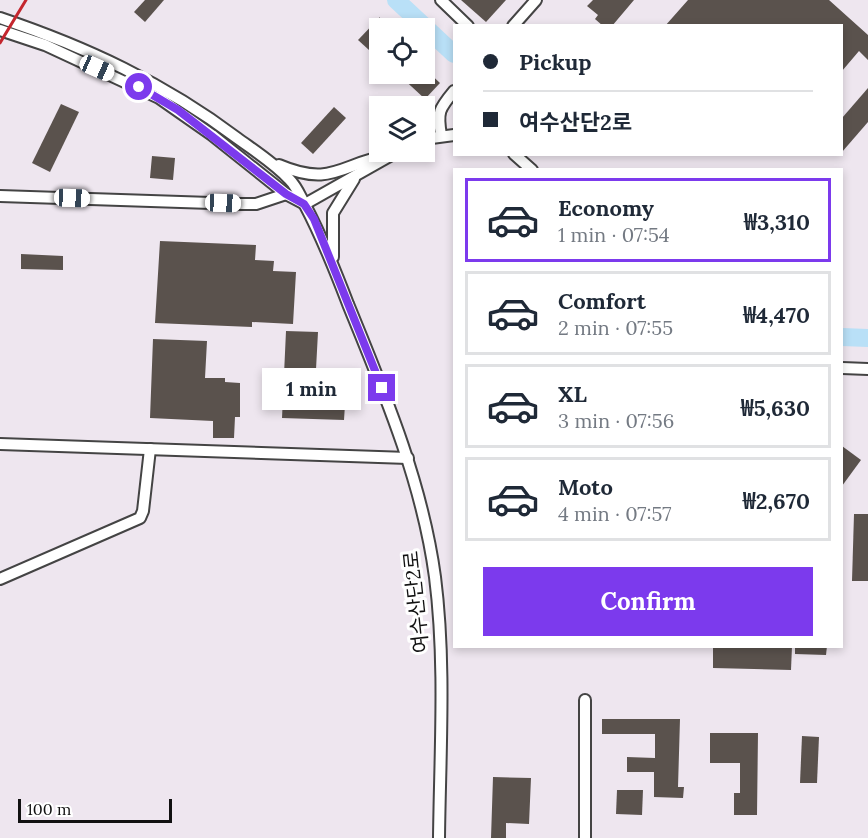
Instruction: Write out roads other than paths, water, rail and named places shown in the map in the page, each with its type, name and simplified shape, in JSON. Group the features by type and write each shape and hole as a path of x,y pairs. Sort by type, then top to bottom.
{"street":[{"path":"441,0 466,24"},
{"path":"515,24 536,0"},
{"path":"0,18 51,35 143,77 202,112 269,161 302,174 320,176 369,160"},
{"path":"0,30 45,45 159,98 212,135 286,194 304,204 379,162"},
{"path":"441,135 438,120 440,109 453,92"},
{"path":"435,136 453,135"},
{"path":"516,156 530,168"},
{"name":"여수산단2로","path":"269,161 296,186 314,219 408,458 430,548 440,628 439,838"},
{"path":"334,269 333,213 357,175"},
{"path":"0,196 256,204 286,194"},
{"path":"843,368 868,369"},
{"path":"0,444 408,458"},
{"path":"0,579 140,518 143,511 150,449"},
{"path":"585,700 585,838"}],"waterway":[{"path":"396,0 453,53"},
{"path":"843,337 868,338"}],"railway":[{"path":"0,43 26,0"}]}
